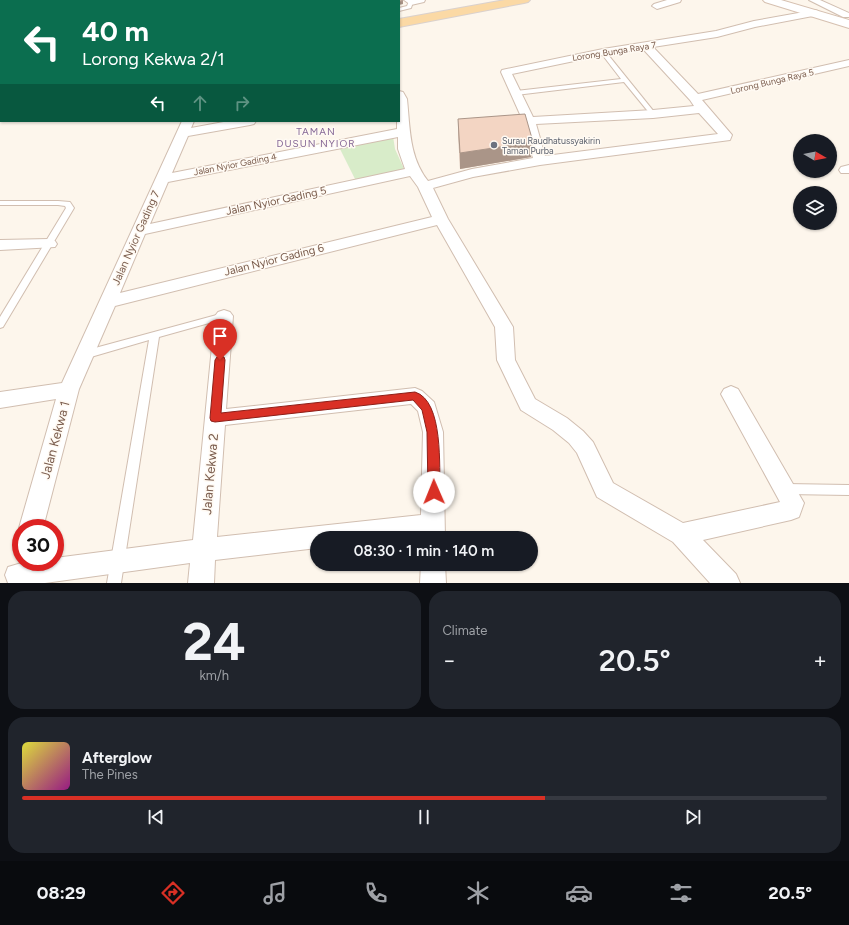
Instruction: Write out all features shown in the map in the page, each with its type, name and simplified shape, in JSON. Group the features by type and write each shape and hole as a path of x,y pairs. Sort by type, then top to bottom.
{"main road":[{"path":"400,16 477,0"},
{"path":"400,23 524,0"}],"street":[{"path":"409,1 421,0"},
{"path":"657,6 677,0"},
{"path":"769,0 847,21"},
{"path":"813,0 847,21"},
{"name":"Lorong Bunga Raya 7","path":"540,161 530,121 506,72 603,52 717,34 754,24 815,13"},
{"path":"424,186 472,173 540,161 725,137 726,135 702,109 695,98 646,46"},
{"name":"Lorong Bunga Raya 5","path":"695,98 849,63"},
{"path":"400,96 405,150 413,171 424,186 441,219 504,327 506,360 528,404 560,424 576,437 585,448 605,490 681,534 727,583"},
{"path":"530,121 653,114 702,109"},
{"path":"185,127 239,122"},
{"name":"Jalan Nyior Gading 7","path":"84,355 185,127"},
{"name":"Jalan Nyior Gading 4","path":"162,179 403,132"},
{"name":"Jalan Nyior Gading 5","path":"139,231 413,171"},
{"name":"Jalan Nyior Gading 6","path":"108,302 441,219"},
{"path":"0,245 49,244"},
{"name":"Jalan Kekwa 2","path":"201,583 224,316"},
{"name":"Jalan Kekwa 1","path":"33,519 69,389 84,355"},
{"path":"0,400 69,389"},
{"path":"681,534 791,510 793,503 786,489 731,394"},
{"path":"215,418 415,396 426,408 433,432 433,531"},
{"path":"18,574 116,572 204,550 310,541"},
{"path":"433,571 433,583"}],"lane":[{"path":"400,10 409,7 412,4 409,1"},
{"path":"603,52 653,114"},
{"path":"516,94 625,80"},
{"path":"0,203 58,203 67,204 70,208 68,214 0,325"},
{"path":"84,355 224,316"},
{"path":"116,572 155,335"},
{"path":"786,489 849,490"}],"green space":[{"path":"393,136 395,149 405,171 356,181 339,147"}],"building":[{"path":"525,114 533,142 460,153 458,119"}],"place":[{"name":"Surau Raudhatussyakirin Taman Purba","path":"494,145"}],"district":[{"name":"TAMAN DUSUN NYIOR","path":"316,136"}],"route":[{"path":"220,360 215,418 415,396 426,408 433,432 434,492"}]}
